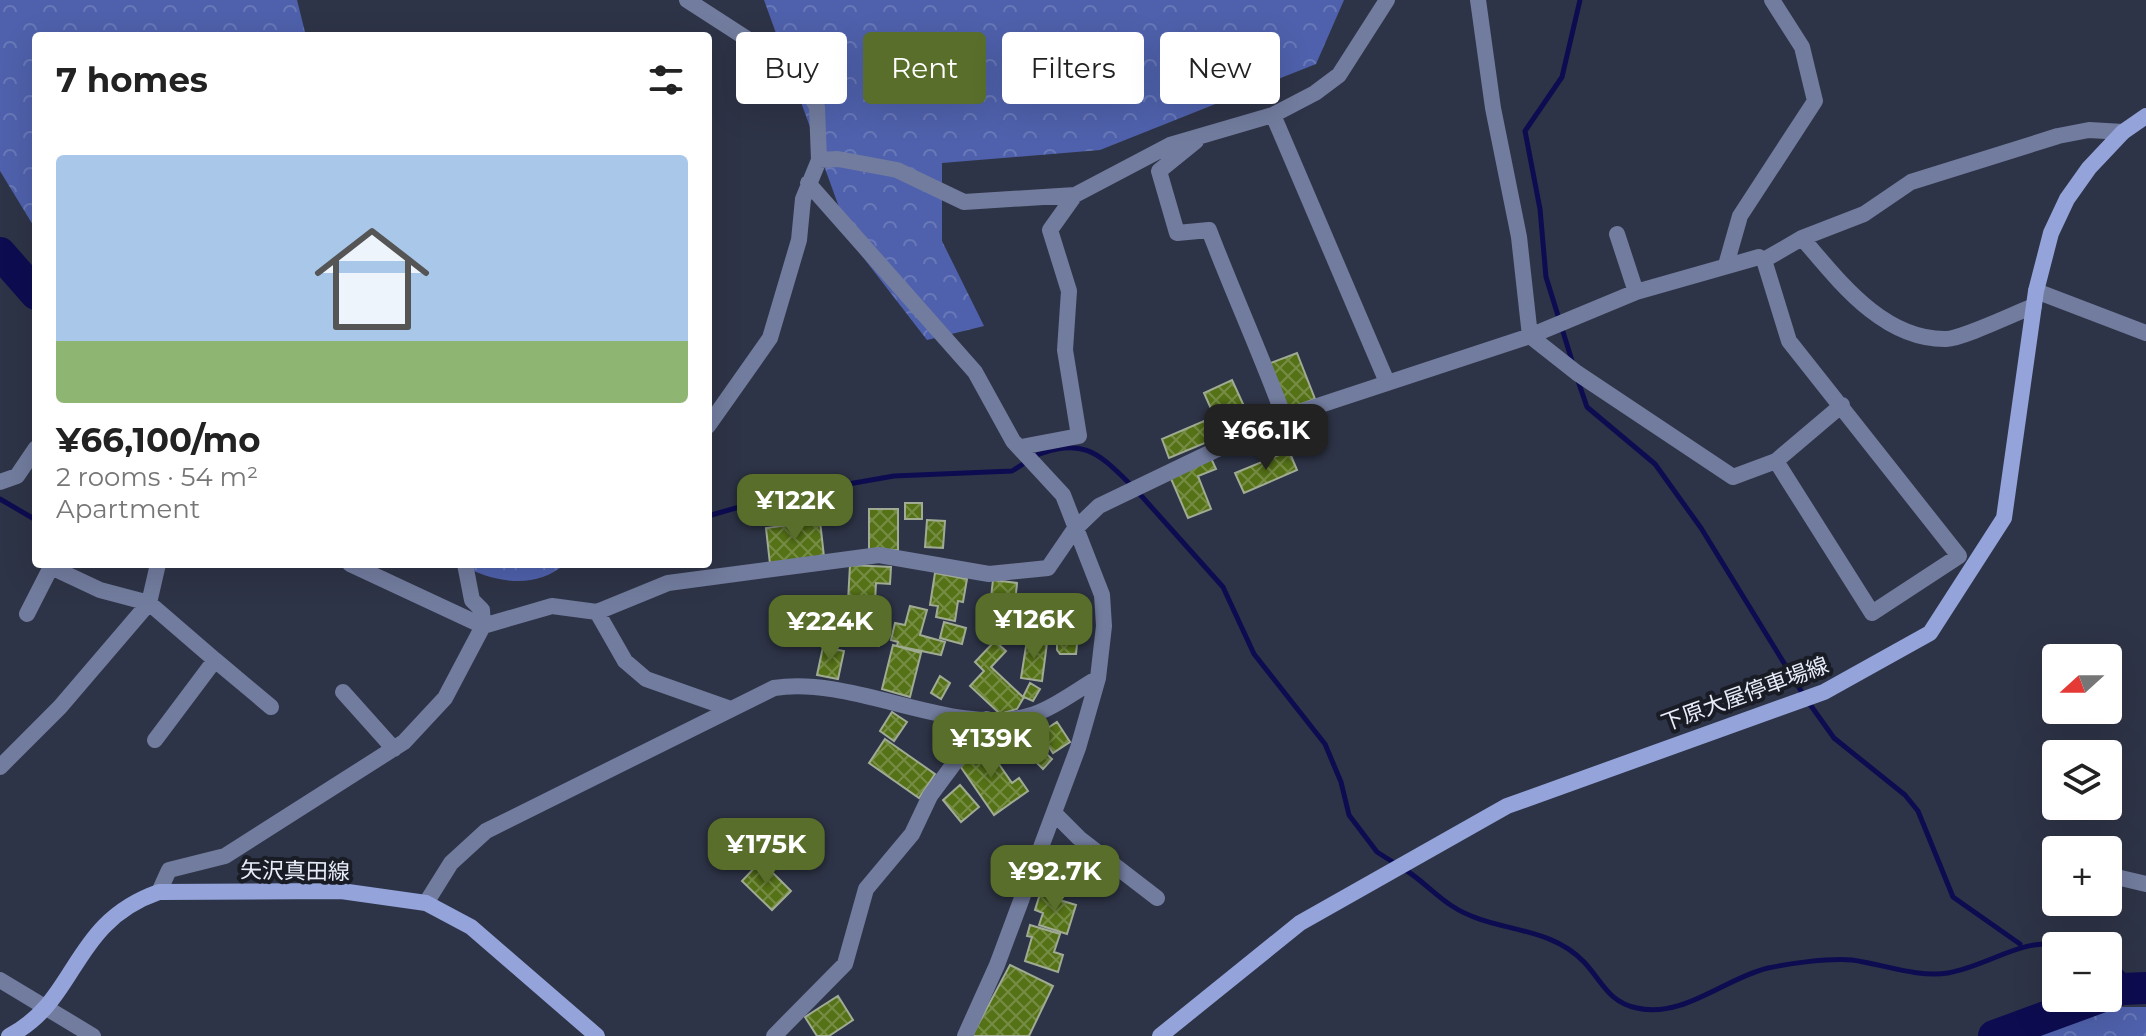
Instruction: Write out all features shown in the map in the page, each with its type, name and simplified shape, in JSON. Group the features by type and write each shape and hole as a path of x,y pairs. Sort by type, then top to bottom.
{"main road":[{"name":"下原大屋停車場線","path":"1160,1036 1300,923 1507,806 1817,694 1930,633 2004,518 2035,299 2051,233 2067,199 2089,168 2123,132 2146,116"},
{"name":"矢沢真田線","path":"9,1036 47,1009 74,961 97,932 123,908 159,892 341,891 426,903 471,927 597,1036"}],"street":[{"path":"687,0 797,71 817,107 819,160 803,199 799,240 770,338 712,420"},
{"path":"819,160 838,159 897,170 964,202 1075,195 1170,145 1273,115 1315,93 1339,75 1387,0"},
{"path":"1478,0 1493,108 1519,237 1530,336 1577,373 1733,477 1776,461 1842,405"},
{"path":"1726,265 1740,216 1815,101 1802,47 1772,0"},
{"path":"1273,115 1387,382"},
{"path":"1764,260 1802,238 1864,214 1911,182 2058,136 2089,130 2123,132"},
{"path":"1197,139 1159,171 1172,221 1177,233 1209,230 1242,315 1259,346 1284,417"},
{"path":"808,183 975,372 1013,441 1063,495 1074,530 1102,595 1104,626 1098,678 1055,814 997,965 965,1036"},
{"path":"1021,447 1079,436 1065,350 1069,291 1050,230 1075,195"},
{"path":"1617,234 1636,292"},
{"path":"1802,238 1876,316 1920,334 1948,339 2035,299 2146,333"},
{"path":"359,568 483,626 552,606 597,612 668,583 879,555 989,574 1048,568 1074,530 1099,506 1284,417 1530,336 1636,292 1759,257 1764,260 1789,341 1959,556 1872,613 1776,461"},
{"path":"0,482 17,476 32,454"},
{"path":"27,614 50,568"},
{"path":"53,568 100,590 149,603 271,707"},
{"path":"0,767 60,707 149,603 157,568"},
{"path":"159,892 169,870 225,856 394,749 445,698 483,626 482,610 472,600 466,568"},
{"path":"462,616 472,600"},
{"path":"597,612 625,661 646,679 728,708"},
{"path":"155,740 215,660"},
{"path":"426,903 451,863 486,831 728,708 774,688 796,684 987,719 1030,716 1098,678"},
{"path":"343,692 394,749"},
{"path":"774,1036 845,964 866,889 912,834 930,796 987,719"},
{"path":"1055,814 1079,838 1157,898"},
{"path":"2122,878 2146,884"},
{"path":"0,980 93,1036"}],"green space":[{"path":"0,0 297,0 305,32 32,32 32,223 0,171"},
{"path":"764,0 1344,0 1316,64 1280,78 1280,32 1160,32 1160,104 1216,104 1100,150 942,163 942,241 984,326 927,340 852,243 802,104 847,104 847,32 776,32"},
{"path":"468,568 559,568 527,581 499,579"},
{"path":"2122,1007 2146,1007 2146,1036 1988,1036 2082,1012 2122,1012"}],"building":[{"path":"1297,353 1315,399 1285,410 1268,364"},
{"path":"1232,380 1249,417 1220,429 1204,393"},
{"path":"1204,421 1212,440 1169,458 1162,439"},
{"path":"1289,451 1297,470 1244,493 1235,473"},
{"path":"1210,456 1216,469 1198,476 1211,509 1188,518 1169,474"},
{"path":"905,503 922,503 922,519 905,519"},
{"path":"869,509 898,509 898,550 869,550"},
{"path":"927,520 945,521 943,548 925,547"},
{"path":"820,521 824,557 770,564 766,528"},
{"path":"850,565 891,567 890,584 876,583 874,621 847,619"},
{"path":"935,573 967,579 963,602 958,601 955,621 936,617 938,606 930,605"},
{"path":"993,580 1017,583 1012,634 987,631"},
{"path":"910,606 927,610 920,635 945,642 941,655 897,646 898,642 891,640 895,623 905,625"},
{"path":"845,620 881,623 879,646 843,644"},
{"path":"944,622 966,628 962,644 940,638"},
{"path":"1057,625 1079,625 1076,654 1060,654 1057,650"},
{"path":"1027,640 1047,643 1042,681 1021,678"},
{"path":"995,641 1006,651 991,667 1023,697 1030,683 1040,689 1033,701 1024,697 1017,709 1000,714 970,686 984,671 975,662"},
{"path":"893,645 921,653 910,697 882,689"},
{"path":"823,647 844,651 838,679 817,675"},
{"path":"940,676 950,683 941,699 931,693"},
{"path":"892,712 907,722 894,741 880,731"},
{"path":"1057,722 1070,742 1053,753 1040,733"},
{"path":"1036,731 1046,747 1030,756 1020,740"},
{"path":"885,739 935,774 919,798 869,763"},
{"path":"985,744 1012,783 1019,778 1028,791 994,815 958,763"},
{"path":"1041,749 1052,759 1043,769 1033,759"},
{"path":"960,785 979,807 961,822 943,800"},
{"path":"761,861 791,891 772,910 742,881"},
{"path":"1040,894 1076,905 1067,934 1039,925 1043,913 1035,910"},
{"path":"1030,925 1060,934 1054,952 1063,955 1058,972 1025,961 1032,937 1027,936"},
{"path":"1010,965 1053,986 1029,1036 972,1036"},
{"path":"838,996 853,1020 829,1036 817,1036 805,1017"}],"waterway":[{"path":"1573,364 1546,277 1540,209 1525,131 1562,77 1580,0"},
{"path":"0,253 32,289"},
{"path":"1577,378 1587,407 1655,464 1701,528 1803,694"},
{"path":"1034,456 1064,448 1087,450 1107,462 1129,483"},
{"path":"712,515 774,497 894,476 1012,471 1023,464"},
{"path":"1137,491 1223,587 1254,654 1325,744 1341,782 1349,815 1377,852 1396,864"},
{"path":"0,499 32,518"},
{"path":"1809,703 1834,738 1905,795 1918,811 1953,897 2020,944"},
{"path":"1404,869 1468,915 1537,935 1570,950 1612,996 1627,1005 1654,1010 1687,1003 1768,968 1852,960 1912,972 1948,973 2042,944"},
{"path":"2122,973 2122,989"},
{"path":"2122,989 2146,988"},
{"path":"1994,1036 2060,1012"}]}
